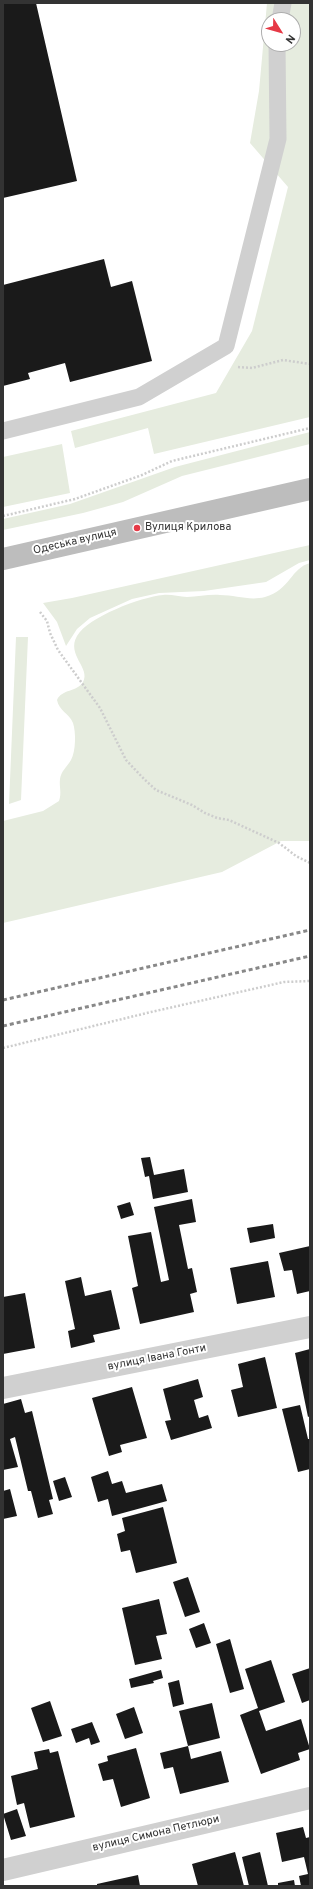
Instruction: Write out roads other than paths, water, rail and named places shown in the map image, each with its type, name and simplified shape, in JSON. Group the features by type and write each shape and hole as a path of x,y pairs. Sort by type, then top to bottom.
{"main road":[{"name":"Одеська вулиця","path":"3,559 310,489"}],"street":[{"name":"вулиця Івана Гонти","path":"3,1388 310,1327"},
{"name":"вулиця Симона Петлюри","path":"3,1870 310,1798"}],"lane":[{"path":"3,431 139,397 226,346 278,139 277,52"}],"railway":[{"path":"3,1000 310,930"},
{"path":"3,1026 310,956"}],"place":[{"name":"Вулиця Крилова","path":"137,528"}]}
